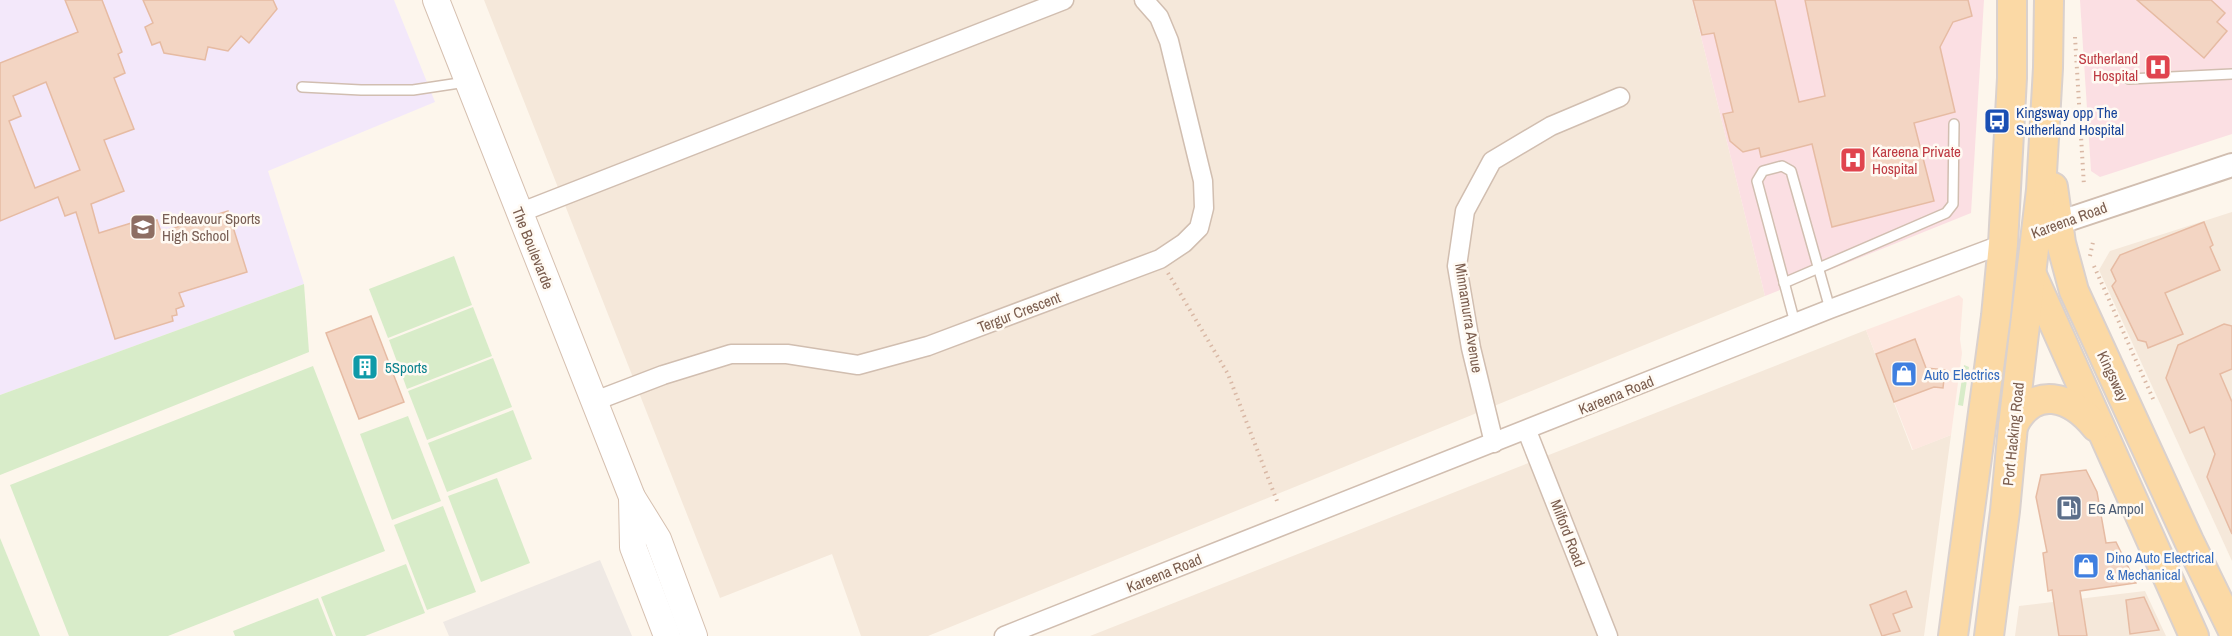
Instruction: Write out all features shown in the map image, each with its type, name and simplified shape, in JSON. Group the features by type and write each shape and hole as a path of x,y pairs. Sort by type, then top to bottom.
{"main road":[{"name":"The Boulevarde","path":"436,0 632,496 658,538 694,636"},
{"name":"Kingsway","path":"2012,0 2009,133 2013,192 2030,234 2068,272 2079,301 2184,531 2232,629"},
{"name":"Kingsway","path":"2030,234 2046,107 2049,0"},
{"name":"Port Hacking Road","path":"1989,636 2006,511 2013,426 2032,274 2030,234"},
{"name":"Port Hacking Road","path":"1953,636 1996,315 2030,234"},
{"path":"2032,274 2194,636"},
{"path":"2013,426 2027,406 2043,400 2056,399 2067,402 2081,411 2108,443"},
{"name":"The Boulevarde","path":"632,496 633,547 667,636"}],"street":[{"path":"519,213 1064,0"},
{"name":"Tergur Crescent","path":"595,401 673,371 731,354 787,354 858,365 928,346 1160,259 1184,243 1199,228 1204,208 1203,181 1169,41 1159,17 1144,0"},
{"name":"Minnamurra Avenue","path":"1494,443 1471,348 1457,266 1465,211 1492,161 1551,126 1620,97"},
{"name":"Kareena Road","path":"1004,636 1527,431 1830,309 2030,234 2232,165"},
{"name":"Milford Road","path":"1527,431 1608,636"}],"lane":[{"path":"2129,79 2232,74"},
{"path":"302,87 413,90 468,82"},
{"path":"1784,283 1946,213 1953,204 1954,124"},
{"path":"1795,323 1757,181 1763,171 1782,166 1791,171 1830,309"}],"path":[{"path":"2074,35 2084,186"},
{"path":"2092,242 2090,255 2156,407"},
{"path":"1160,259 1228,374 1277,501"}],"shaded area":[{"name":"Endeavour Sports High School","path":"0,0 394,0 435,102 268,171 304,284 0,395"},
{"path":"484,0 1692,0 1765,296 928,636 861,636 832,554 720,598"},
{"name":"Kareena Private Hospital","path":"1692,0 1984,0 1971,213 1765,296"},
{"name":"Sutherland Hospital","path":"2080,0 2232,0 2232,134 2100,177 2091,171"},
{"path":"2232,212 2232,561 2099,270 2110,251"},
{"path":"1959,295 1963,299 1960,339 1962,353 1951,435 1913,450 1866,330"},
{"path":"1866,330 1912,450 1951,435 1924,636 1090,636"},
{"path":"600,560 632,636 449,636 443,622"},
{"path":"2145,591 2166,636 2015,636 2019,606"}],"green space":[{"path":"454,256 472,305 388,338 369,289"},
{"path":"304,284 309,352 0,475 0,395"},
{"path":"473,307 492,356 407,389 389,340"},
{"path":"493,358 512,407 427,440 408,391"},
{"path":"1964,365 1969,367 1963,406 1958,405"},
{"path":"313,366 385,551 168,636 69,636 10,485"},
{"path":"513,410 532,459 447,492 428,443"},
{"path":"408,416 441,501 392,520 360,434"},
{"path":"497,478 530,563 481,582 448,496"},
{"path":"443,506 476,592 427,610 394,525"},
{"path":"0,538 40,636 0,636"},
{"path":"406,564 425,613 365,636 336,636 321,597"},
{"path":"318,598 333,636 235,636 233,631"}],"building":[{"path":"65,0 102,0 122,52 118,54 125,73 114,78 134,129 104,140 124,191 91,204 99,233 141,220 142,225 157,220 161,232 228,211 247,272 179,293 184,306 176,309 177,315 172,316 173,321 115,339 76,212 65,216 58,197 0,221 0,63 78,32","holes":["46,82 80,170 35,188 9,121 21,116 13,96"]},
{"path":"143,0 273,0 277,9 249,43 241,36 228,51 208,47 205,60 164,53 160,42 152,45 145,27 153,23"},
{"path":"1693,0 1775,0 1799,102 1825,96 1805,0 1968,0 1972,16 1953,22 1940,47 1955,112 1914,123 1934,201 1832,227 1812,144 1761,157 1759,148 1743,152 1730,141 1723,114 1733,112 1714,33 1702,35"},
{"path":"2137,0 2211,0 2225,13 2217,22 2227,31 2204,58"},
{"path":"2204,222 2213,245 2210,247 2220,270 2165,293 2183,334 2148,348 2146,342 2138,340 2112,286 2116,281 2111,270 2120,255"},
{"name":"5Sports","path":"371,316 404,402 359,419 326,333"},
{"path":"2224,324 2232,326 2232,369 2220,374 2232,402 2232,534 2207,477 2215,454 2204,427 2190,433 2166,378 2178,345"},
{"name":"Auto Electrics","path":"1915,339 1926,368 1945,370 1943,388 1934,387 1894,402 1876,354"},
{"path":"2086,470 2097,492 2106,543 2116,542 2136,583 2080,591 2087,636 2059,636 2052,590 2048,591 2043,553 2047,552 2036,497 2041,475"},
{"path":"1906,591 1912,607 1893,614 1900,631 1882,636 1870,605"},
{"path":"2144,597 2159,630 2130,634 2126,600"}],"place":[{"name":"Sutherland Hospital","path":"2158,67"},
{"name":"Kingsway opp The Sutherland Hospital","path":"1997,121"},
{"name":"Kareena Private Hospital","path":"1853,160"},
{"name":"Endeavour Sports High School","path":"143,227"},
{"name":"5Sports","path":"365,367"},
{"name":"Auto Electrics","path":"1904,374"},
{"name":"EG Ampol","path":"2069,508"},
{"name":"Dino Auto Electrical & Mechanical","path":"2086,566"}]}
